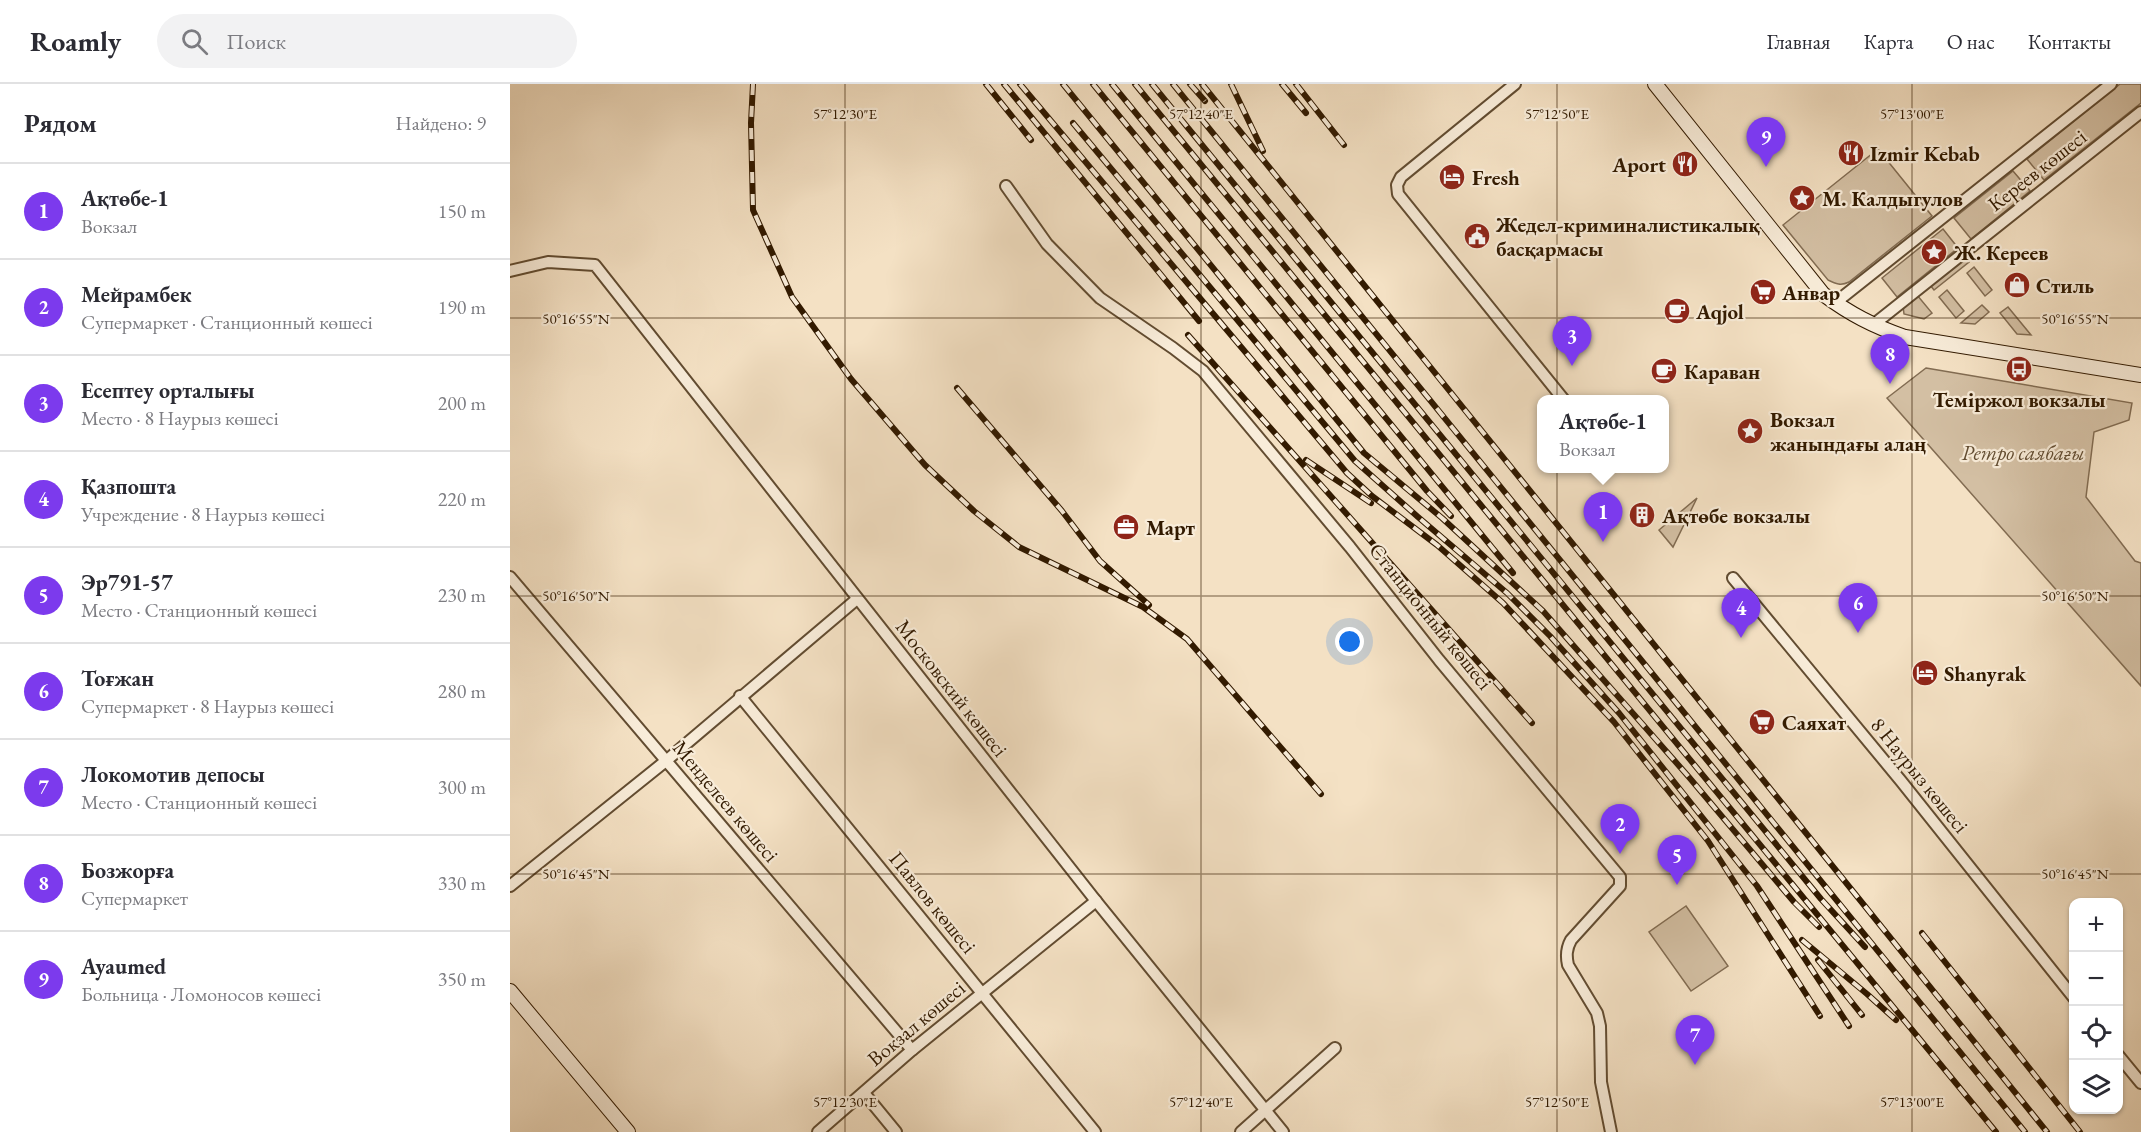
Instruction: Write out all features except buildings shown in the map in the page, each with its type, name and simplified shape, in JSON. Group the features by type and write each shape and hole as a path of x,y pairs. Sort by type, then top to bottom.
{"street":[{"path":"1515,84 1401,177 1397,185 1398,194 1561,395"},
{"path":"1655,84 1815,285 1834,303 1873,326 1905,337 2141,375"},
{"name":"Кереев көшесі","path":"1834,303 2111,84"},
{"name":"Кереев көшесі","path":"1873,326 2141,112"},
{"name":"Станционный көшесі","path":"1006,186 1047,244 1100,298 1203,371 1620,878 1620,886 1571,940 1566,958 1597,1013 1600,1026 1601,1082 1611,1132"},
{"name":"Московский көшесі","path":"510,271 548,262 595,266 1096,902 1283,1132"},
{"name":"Менделеев көшесі","path":"510,577 912,1050"},
{"name":"8 Наурыз көшесі","path":"1733,578 1901,781 2069,993"},
{"path":"510,886 667,760 857,599"},
{"name":"Павлов көшесі","path":"740,696 1095,1132"},
{"name":"Вокзал көшесі","path":"818,1132 912,1050 1096,902"},
{"path":"510,991 628,1132"},
{"path":"1241,1132 1335,1048"},
{"path":"2122,1060 2141,1083"},
{"path":"864,1093 896,1132"}],"green space":[{"path":"2120,84 2141,84 2141,103 2044,180 2027,159"},
{"path":"1878,149 1932,216 1849,282 1836,283 1828,280 1783,225"},
{"path":"2013,171 2030,191 1971,239 1954,218"},
{"path":"1943,229 1958,248 1897,297 1882,278"},
{"path":"1965,256 1969,262 1934,290 1930,285"},
{"path":"1974,267 1992,290 1985,296 1967,273"},
{"path":"1947,290 1964,311 1956,318 1939,297"},
{"path":"1917,295 1932,313 1924,319 1904,314 1903,306"},
{"path":"1982,305 1989,312 1975,324 1961,323"},
{"path":"2008,307 2031,335 2017,334 2000,313"},
{"name":"Ретро саябағы","path":"1926,368 2132,403 2129,420 2094,432 2086,497 2135,561 2141,563 2141,686 1887,398"},
{"path":"1697,498 1673,547 1659,530"},
{"path":"1686,906 1728,966 1691,991 1649,932"}],"railway":[{"path":"753,84 751,123 753,210 792,297 851,379 925,465 974,511 1019,547 1143,607 1187,639 1321,794"},
{"path":"986,84 1031,140"},
{"path":"1004,84 1199,321"},
{"path":"1020,84 1347,473 1372,496 1437,545 1503,603 1614,722 1708,841 1820,1016"},
{"path":"1063,84 1364,453 1442,518 1543,611 1688,776 1794,902 1819,927"},
{"path":"1093,84 1427,491 1451,516"},
{"path":"1112,84 1513,573"},
{"path":"1135,84 1996,1132"},
{"path":"1152,84 1821,899 1865,947"},
{"path":"1173,84 2025,1132"},
{"path":"1190,84 1205,101"},
{"path":"1202,84 2047,1132"},
{"path":"1231,84 1263,151"},
{"path":"1282,84 1306,113"},
{"path":"1296,84 1344,145"},
{"path":"1073,123 1355,461 1507,593 1550,636 1619,713 1757,886 1849,1026"},
{"path":"1188,335 1532,723"},
{"path":"957,388 1062,511 1100,561 1149,605"},
{"path":"1306,460 1371,503"},
{"path":"1922,933 2080,1132"},
{"path":"1802,940 1896,1020"},
{"path":"1818,960 1862,1015"}],"place":[{"name":"Izmir Kebab","path":"1851,153"},
{"name":"Aport","path":"1685,164"},
{"name":"Ayaumed","path":"1766,167"},
{"name":"Fresh","path":"1452,177"},
{"name":"М. Калдыгулов","path":"1802,198"},
{"name":"Жедел-криминалистикалық басқармасы","path":"1477,236"},
{"name":"Ж. Кереев","path":"1934,252"},
{"name":"Стиль","path":"2017,285"},
{"name":"Анвар","path":"1763,292"},
{"name":"Aqjol","path":"1677,311"},
{"name":"Есептеу орталығы","path":"1572,366"},
{"name":"Теміржол вокзалы","path":"2019,369"},
{"name":"Караван","path":"1664,371"},
{"name":"Бозжорға","path":"1890,384"},
{"name":"Вокзал жанындағы алаң","path":"1750,431"},
{"name":"Ақтөбе вокзалы","path":"1642,515"},
{"name":"Март","path":"1126,527"},
{"name":"Ақтөбе-1","path":"1603,542"},
{"name":"Тоғжан","path":"1858,633"},
{"name":"Қазпошта","path":"1741,638"},
{"name":"Shanyrak","path":"1925,673"},
{"name":"Саяхат","path":"1762,722"},
{"name":"Мейрамбек","path":"1620,854"},
{"name":"Эр791-57","path":"1677,885"},
{"name":"Локомотив депосы","path":"1695,1065"}]}
